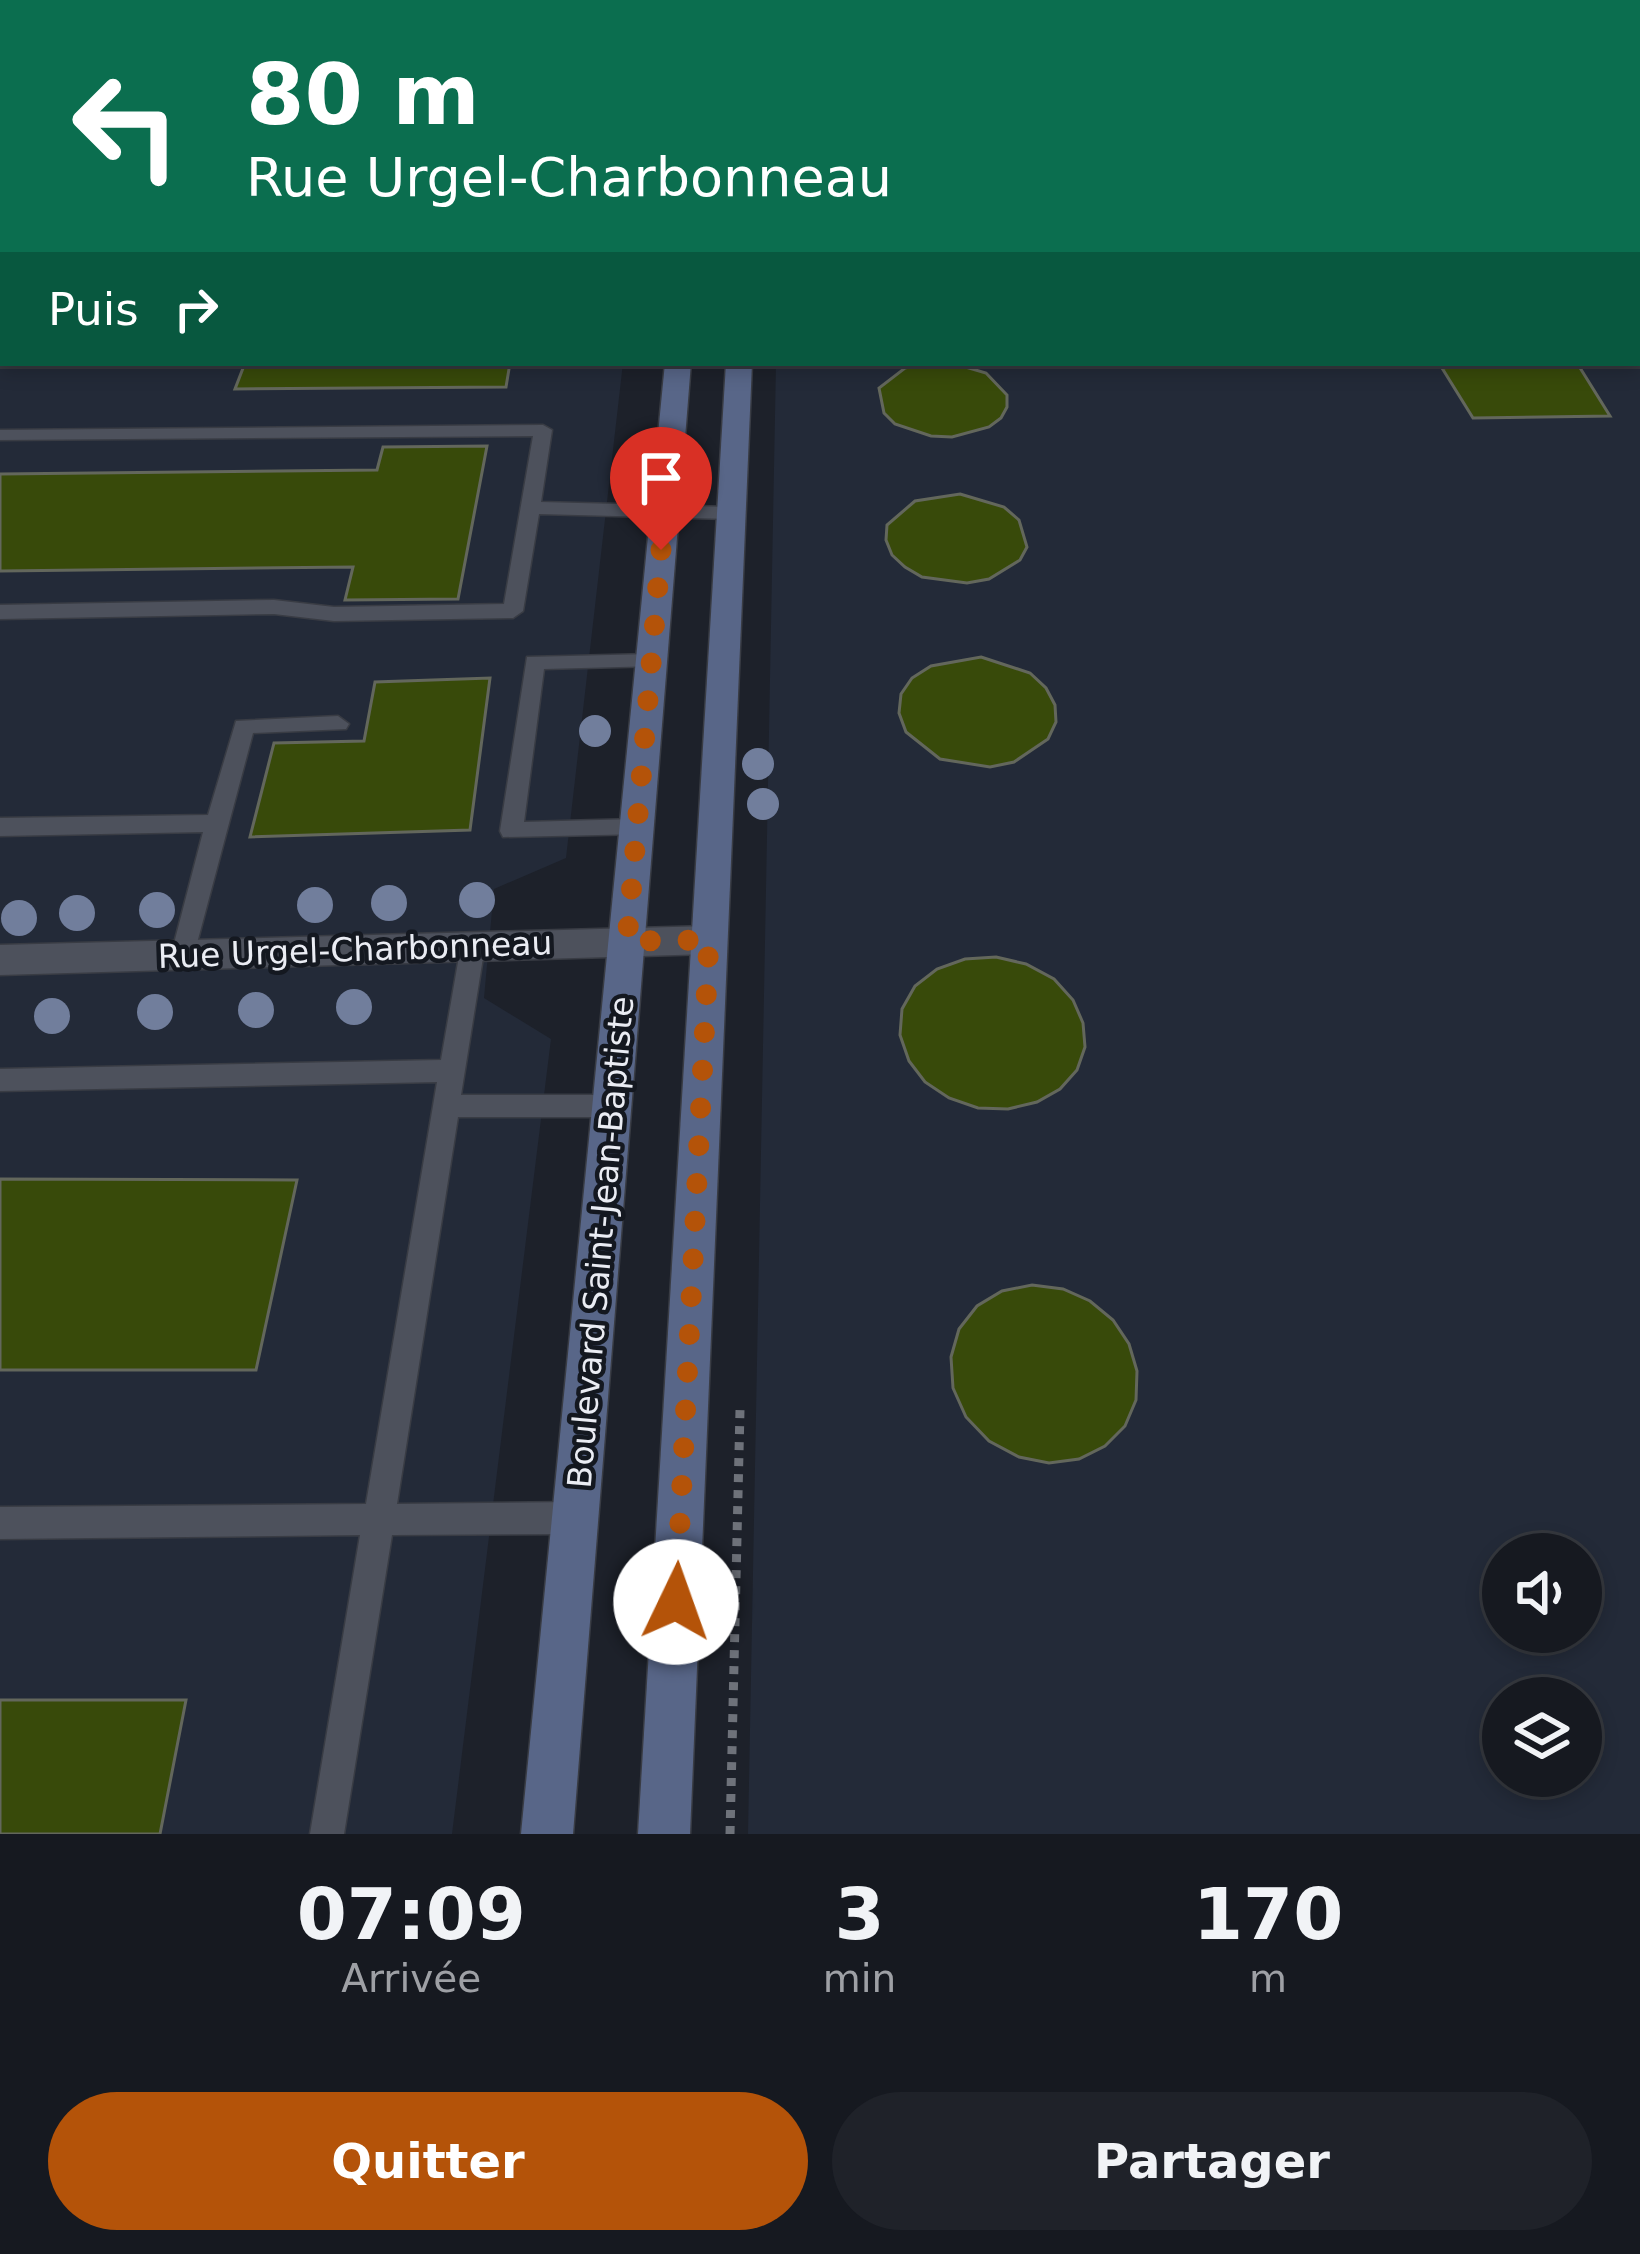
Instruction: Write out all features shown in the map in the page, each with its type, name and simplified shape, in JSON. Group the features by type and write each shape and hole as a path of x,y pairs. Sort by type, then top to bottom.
{"main road":[{"name":"Boulevard Saint-Jean-Baptiste","path":"547,1834 678,366"},
{"path":"664,1834 739,366"}],"street":[{"name":"Rue Urgel-Charbonneau","path":"0,960 709,940"}],"lane":[{"path":"0,435 543,430 513,611 334,614 274,607 0,612"},
{"path":"530,508 730,513"},
{"path":"636,829 511,831 534,662 651,661"},
{"path":"183,955 244,726 338,724"},
{"path":"0,827 218,823"},
{"path":"327,1834 473,945"},
{"path":"0,1080 452,1071"},
{"path":"447,1106 612,1106"},
{"path":"0,1522 377,1523 575,1518"}],"shaded area":[{"path":"0,366 623,366 566,858 494,889 484,998 551,1039 452,1834 0,1834"},
{"path":"776,366 1640,366 1640,1834 748,1834"}],"building":[{"path":"244,366 510,366 506,387 235,389"},
{"path":"962,366 986,373 1007,395 1007,407 989,427 952,437 931,436 895,424 884,413 879,388 905,368"},
{"path":"1579,366 1610,416 1473,418 1442,368"},
{"path":"487,446 458,599 345,600 353,567 0,571 0,474 377,470 383,447"},
{"path":"960,494 1004,507 1019,520 1027,547 1020,560 989,579 967,583 922,577 905,567 892,555 887,525 915,501"},
{"path":"981,657 1030,673 1055,705 1056,722 1048,739 1014,762 990,767 940,759 906,732 899,713 901,694 912,678 931,666"},
{"path":"490,678 470,830 250,837 274,743 364,741 375,682"},
{"path":"996,957 1026,964 1054,979 1073,1000 1083,1023 1085,1047 1077,1070 1060,1089 1037,1102 1008,1109 978,1108 949,1098 925,1082 909,1061 900,1035 902,1009 915,986 937,969 965,959"},
{"path":"0,1179 297,1180 256,1370 0,1370"},
{"path":"1032,1285 1063,1289 1090,1301 1113,1320 1129,1344 1137,1371 1136,1400 1125,1426 1105,1446 1079,1459 1049,1463 1019,1457 989,1441 966,1417 953,1388 951,1357 959,1329 977,1306 1002,1291"},
{"path":"0,1700 186,1700 160,1834 0,1834"}],"route":[{"path":"661,550 627,941 709,940 676,1602"}]}
